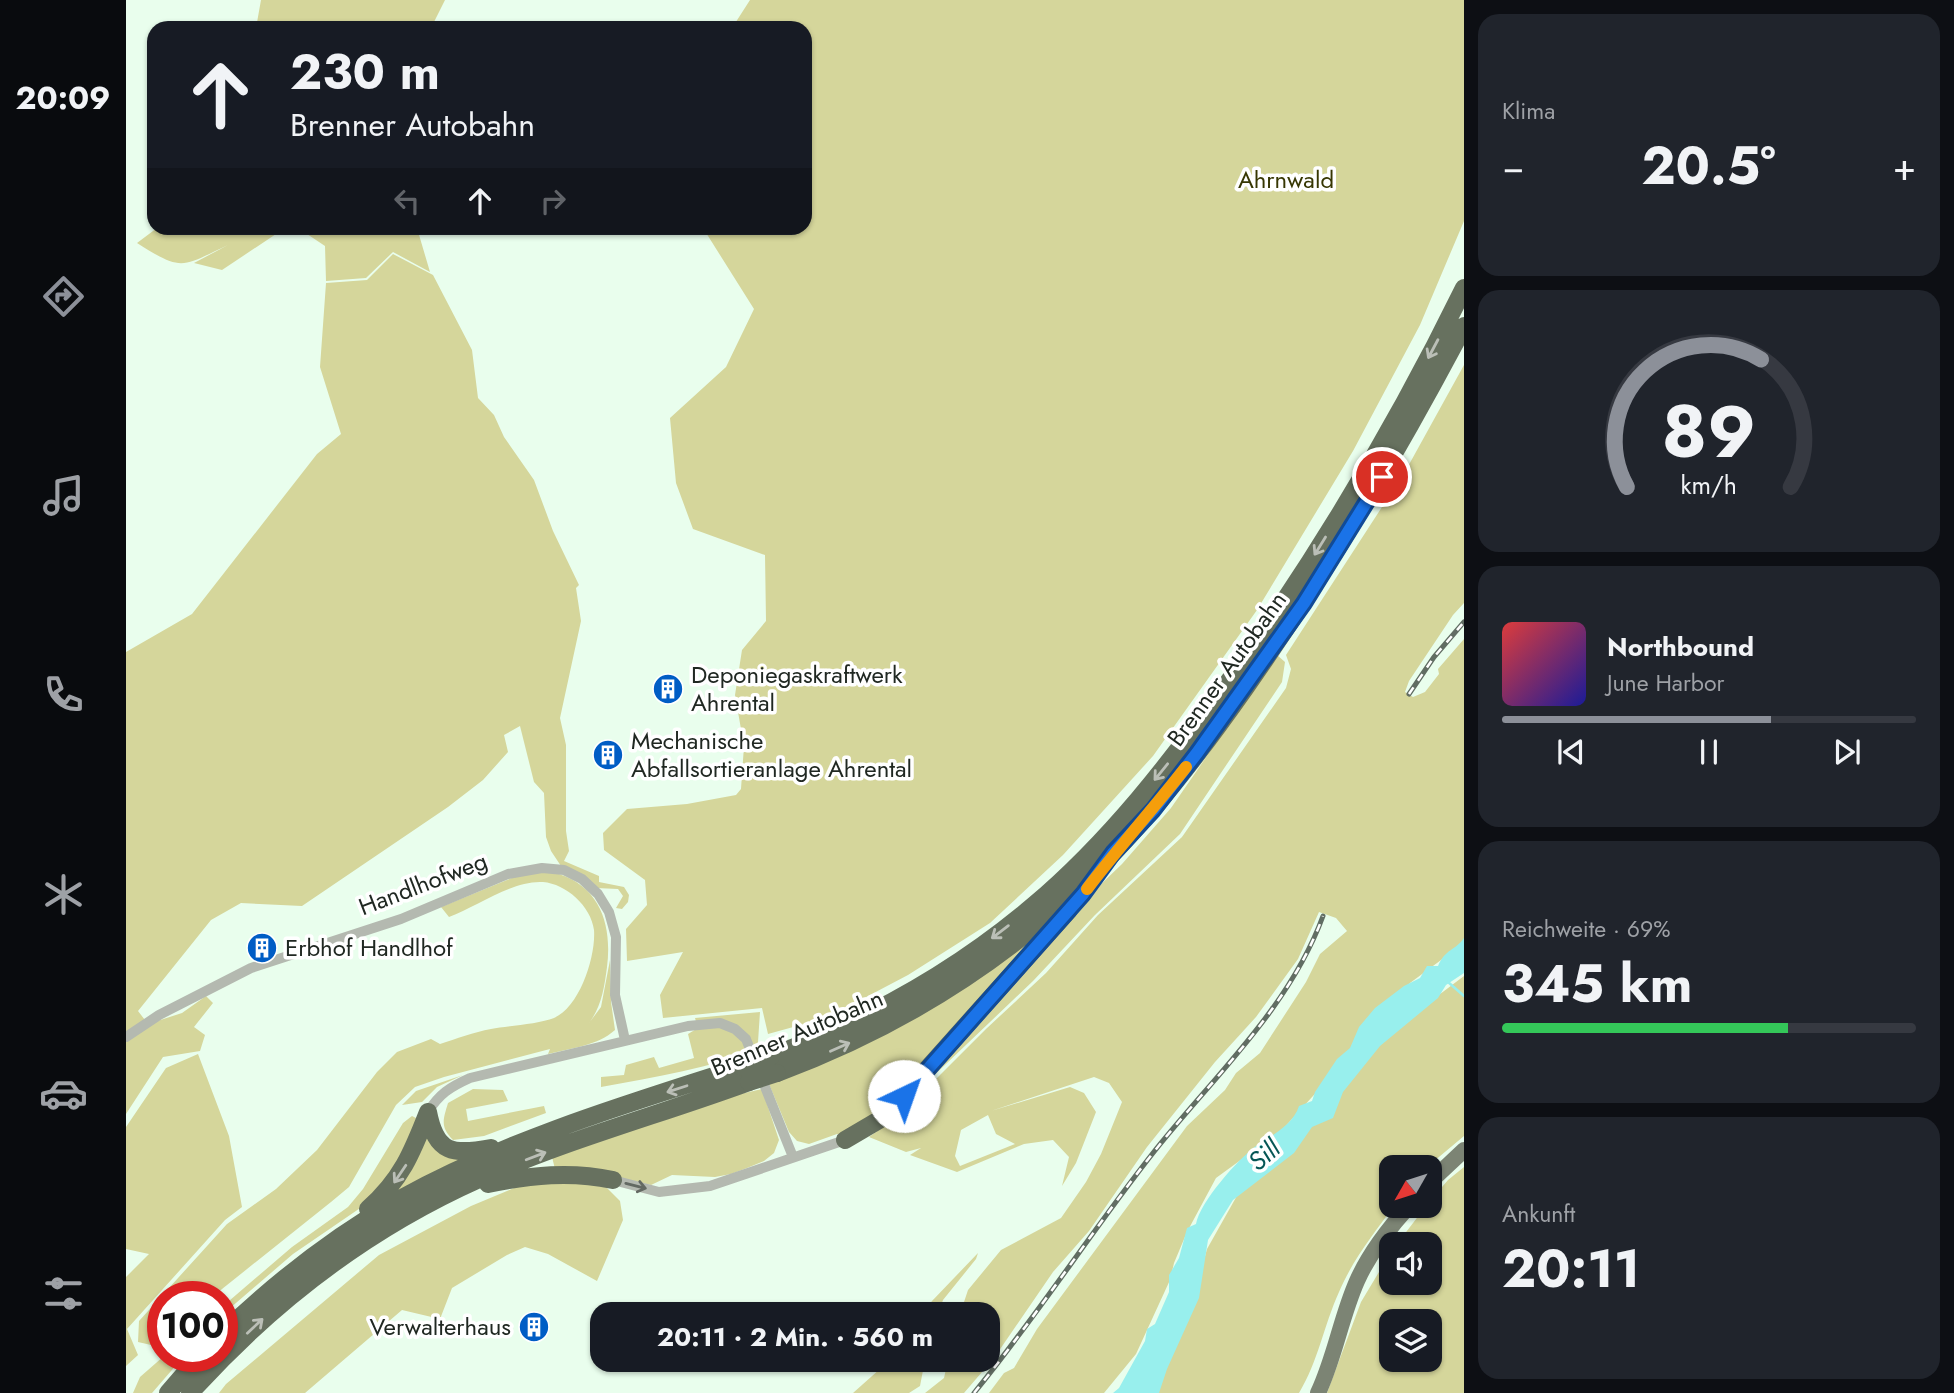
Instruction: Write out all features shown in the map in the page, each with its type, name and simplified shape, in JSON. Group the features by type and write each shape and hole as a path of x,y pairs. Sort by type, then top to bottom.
{"highway":[{"name":"Brenner Autobahn","path":"774,1064 823,1036 888,1005 965,958 1034,905 1075,868 1116,825 1202,718 1301,576 1385,436 1464,288"},
{"name":"Brenner Autobahn","path":"190,1393 254,1326 314,1277 378,1233 451,1192 534,1156 774,1064 871,1032 951,987 1014,944 1113,853 1153,810 1197,753 1304,603 1386,470 1464,326"},
{"path":"845,1140 879,1120 904,1096 1083,894 1113,853"},
{"name":"Brenner Autobahn","path":"238,1319 267,1292 316,1254 398,1201 446,1175 517,1144 746,1075"},
{"path":"428,1112 435,1136 450,1150 476,1151 517,1144"},
{"path":"316,1254 392,1185 410,1157 428,1112"},
{"path":"451,1192 545,1174 575,1174 614,1180"},
{"path":"168,1393 187,1372"}],"main road":[{"path":"1442,1171 1464,1150"},
{"path":"1318,1393 1363,1269 1388,1228 1398,1218"}],"street":[{"name":"Handlhofweg","path":"126,1037 159,1015 251,968 401,919 515,871 542,868 564,870 582,879 598,894 609,912 616,937 615,996 625,1040"},
{"path":"428,1112 436,1098 449,1087 470,1078 625,1040 707,1023 724,1024 739,1032 751,1049 793,1157"},
{"path":"614,1180 659,1192 721,1184 845,1140"}],"green space":[{"path":"261,0 445,0 434,21 257,21"},
{"name":"Ahrnwald","path":"750,0 1464,0 1464,221 1420,325 1353,451 1257,610 1153,756 1063,855 990,923 908,975 851,1005 815,1021 768,1034 762,1008 663,1018 660,995 683,952 627,961 626,929 647,905 645,880 604,850 603,833 627,809 687,804 736,795 741,789 744,746 735,695 742,650 766,621 765,555 693,529 676,483 670,418 726,367 754,309 707,235 812,235 812,21 736,21"},
{"path":"148,235 274,235 222,270 194,263 228,245 191,262 182,263 164,259 137,243"},
{"path":"308,235 419,235 430,272 393,252 366,278 326,281 325,246"},
{"path":"393,254 433,275 472,350 478,398 494,415 504,437 534,480 553,531 579,585 576,588 581,621 560,718 566,745 566,831 569,851 564,861 599,876 599,882 624,887 629,895 628,902 622,909 616,908 623,896 618,889 596,888 561,866 551,851 546,837 544,793 534,782 520,726 504,735 508,752 483,780 448,807 302,906 241,903 211,920 138,1011 148,1024 182,1013 206,996 213,1003 194,1027 205,1035 200,1051 163,1057 126,1114 126,652 192,614 317,454 341,434 320,367 326,283 367,280"},
{"path":"1464,365 1464,603 1409,681 1405,692 1413,697 1425,692 1439,674 1438,669 1464,639 1464,943 1410,983 1282,1130 1216,1178 1187,1232 1170,1280 1136,1354 1104,1393 989,1393 1004,1373 1014,1368 1037,1329 1187,1126 1225,1090 1236,1073 1260,1053 1306,982 1320,954 1347,931 1336,918 1319,912 1298,959 1256,1017 1215,1062 1147,1147 1089,1231 1053,1272 1000,1349 1000,1302 964,1302 968,1290 1001,1250 1061,1218 1086,1182 1101,1154 1122,1102 1109,1083 1094,1077 991,1111 1070,1087 1084,1093 1096,1112 1076,1163 1062,1186 1069,1157 1053,1140 1024,1144 957,1172 910,1155 921,1148 906,1152 869,1137 902,1113 1046,973 1098,915 1182,837 1286,688 1291,669 1286,655 1406,470","holes":["988,1115 996,1134 1015,1144 960,1166 955,1156 961,1130"]},
{"path":"1277,655 1285,662 1282,682 1180,834 1095,915 1033,981 881,1126 844,1135 837,1134 809,1144 797,1141 789,1132 769,1084 1016,950 1068,916 1122,864 1171,808"},
{"path":"557,873 574,880 594,899 605,924 608,952 601,999 586,1027 601,1007 610,960 615,1030 600,1040 583,1046 548,1054 550,1049 415,1087 396,1105 349,1187 232,1281 175,1281 227,1224 276,1189 317,1150 377,1072 397,1052 431,1039 440,1044 485,1030 548,1020 563,1012 572,1003 589,966 594,930 583,905 568,892 552,884 531,883 519,885 449,917 441,907 519,875"},
{"path":"1464,976 1464,1136 1441,1155 1379,1155 1379,1218 1385,1218 1344,1281 1311,1369 1299,1393 1155,1393 1190,1312 1207,1249 1243,1185 1387,1034"},
{"path":"760,1012 758,1042 762,1048 662,1076 601,1087 601,1077 624,1075 626,1065 654,1057 659,1068 694,1058 688,1034 698,1028 695,1018"},
{"path":"198,1054 229,1136 242,1207 225,1220 170,1281 147,1281 147,1307 127,1329 138,1355 126,1366 126,1277 149,1254 126,1249 126,1127 166,1068"},
{"path":"463,1075 437,1087 422,1102 402,1105 416,1091"},
{"path":"473,1089 503,1090 508,1101 466,1109 468,1121 544,1106 546,1113 484,1136 453,1140 444,1123 448,1103"},
{"path":"762,1089 779,1140 774,1153 764,1161 747,1168 715,1177 672,1175 651,1185 596,1172 555,1169 552,1157 736,1095"},
{"path":"412,1116 418,1124 409,1152 369,1202 293,1254 238,1301 238,1293 292,1247 348,1207 363,1189 403,1123"},
{"path":"427,1125 468,1157 381,1202"},
{"path":"1464,1167 1464,1393 1327,1393 1361,1302 1379,1272 1379,1295 1442,1295 1442,1232 1406,1232 1417,1218 1442,1218 1442,1187"},
{"path":"543,1176 602,1183 620,1201 623,1220 597,1281 548,1254 525,1247 452,1288 440,1319 402,1310 305,1393 219,1393 226,1384 379,1255 471,1206"},
{"path":"978,1253 942,1302 932,1301"},
{"path":"147,1312 147,1344 138,1342 139,1321"},
{"path":"147,1371 170,1372 152,1393 133,1393 140,1377"},
{"path":"877,1372 923,1372 920,1386 909,1393 853,1393"},
{"path":"945,1372 982,1372 964,1393 925,1393 944,1378"}],"water":[{"name":"Sill","path":"1464,938 1464,973 1446,985 1438,998 1380,1046 1343,1092 1333,1118 1312,1127 1294,1153 1233,1200 1208,1240 1199,1298 1159,1393 1113,1393 1119,1388 1145,1341 1147,1329 1155,1324 1169,1292 1169,1275 1179,1258 1187,1228 1196,1224 1205,1204 1221,1182 1248,1152 1287,1124 1299,1106 1312,1101 1337,1059 1350,1048 1359,1027 1375,1008 1404,986 1420,978 1427,966 1438,966 1444,956"}],"waterway":[{"path":"1448,982 1464,996"}],"railway":[{"path":"1409,694 1434,657 1464,622"},
{"path":"974,1393 1153,1153 1270,1012 1291,982 1323,916"}],"slow traffic":[{"path":"1087,889 1113,853 1153,810 1186,767"}],"place":[{"name":"Deponiegaskraftwerk Ahrental","path":"668,689"},
{"name":"Mechanische Abfallsortieranlage Ahrental","path":"608,755"},
{"name":"Erbhof Handlhof","path":"262,948"},
{"name":"Verwalterhaus","path":"534,1327"}],"route":[{"path":"904,1096 1083,894 1113,853 1153,810 1244,690 1304,603 1382,477"}]}
